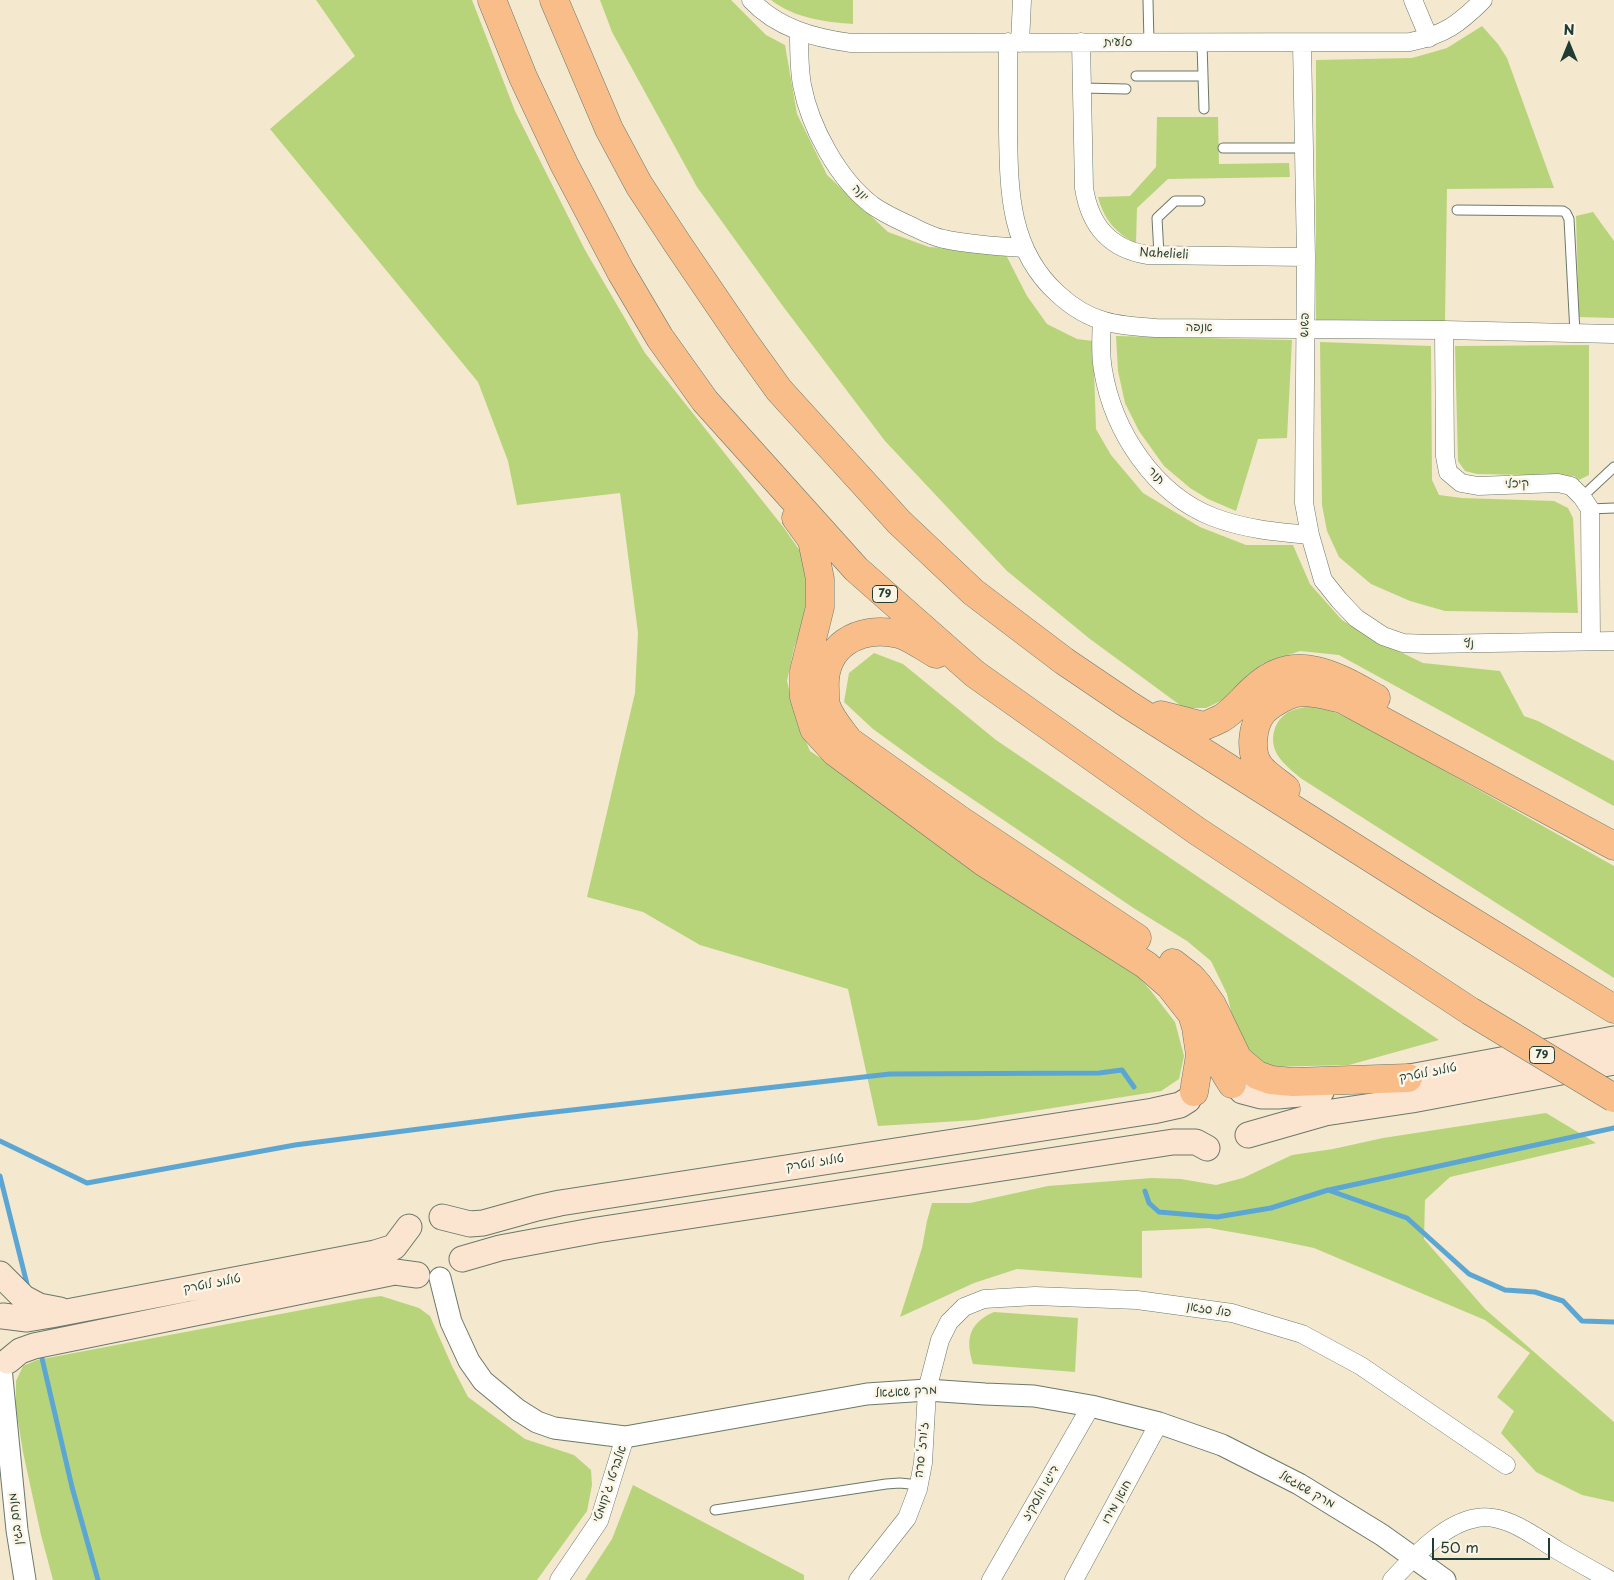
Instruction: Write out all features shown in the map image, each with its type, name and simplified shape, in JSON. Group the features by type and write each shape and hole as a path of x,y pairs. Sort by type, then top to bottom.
{"highway":[{"name":"79","path":"492,0 523,77 564,164 621,272 660,338 705,401 856,569 975,674 1198,831 1470,1011 1614,1098"},
{"path":"554,0 610,129 639,185 677,243 742,340 780,390 899,522 973,592 1064,661 1129,705 1434,898 1614,1009"},
{"path":"741,442 812,540 820,579 820,607 804,671 804,697 814,729 835,752 985,863 1146,965 1170,986 1192,1014 1196,1027 1200,1055 1191,1096"},
{"path":"975,674 900,634 874,632 849,639 830,658 824,680 826,705 836,724 849,741 960,820 1191,977 1212,1005 1238,1059 1256,1075 1271,1080 1293,1082 1408,1078"},
{"path":"1129,705 1179,721 1204,726 1223,718 1256,686 1269,678 1285,671 1301,669 1318,670 1335,675 1614,828"},
{"path":"1434,898 1294,795 1260,767 1254,752 1253,732 1262,712 1281,699 1297,692 1315,693 1342,699 1614,846"},
{"path":"1173,963 1185,975 1196,991 1209,1024 1220,1066 1237,1087"}],"main road":[{"name":"טולוז לוטרק","path":"1237,1087 1261,1096 1278,1096 1359,1086 1614,1039"},
{"name":"טולוז לוטרק","path":"1248,1135 1325,1113 1387,1104 1614,1062"},
{"path":"462,1259 500,1248 597,1230 1173,1142 1196,1142 1207,1148 1218,1150 1230,1148 1240,1143 1248,1135 1252,1126 1252,1107 1248,1098 1237,1087 1222,1082 1212,1082 1202,1086 1191,1096 1185,1111 1185,1122 1189,1133 1197,1142 1207,1148"},
{"name":"טולוז לוטרק","path":"442,1217 470,1224 483,1223 537,1208 583,1199 1153,1111 1180,1105 1191,1096"},
{"path":"424,1217 442,1217 451,1222 463,1238 464,1249 462,1259 450,1274 429,1276 410,1269 402,1252 404,1235 409,1227 424,1217"},
{"name":"טולוז לוטרק","path":"2,1315 26,1319 70,1312 375,1253 394,1247 409,1227"},
{"name":"טולוז לוטרק","path":"3,1366 20,1350 34,1346 395,1272 429,1276"},
{"path":"0,1274 24,1298 31,1302 39,1306 70,1312"},
{"path":"2,1315 13,1333 14,1343 12,1352 3,1366"}],"street":[{"name":"סלעית","path":"750,0 779,22 799,32 828,40 851,43 1410,42 1429,38 1449,30 1483,0"},
{"name":"אנפה","path":"1022,0 1014,42 1008,173 1012,208 1023,248 1040,275 1072,306 1102,321 1156,328 1306,328 1614,334"},
{"path":"1413,0 1429,38"},
{"name":"יונה","path":"799,32 799,62 802,86 808,109 828,152 855,189 872,205 891,217 942,239 982,245 1023,248"},
{"name":"Nahelieli","path":"1081,42 1084,188 1091,215 1107,237 1130,251 1159,255 1306,258"},
{"name":"פשוש","path":"1302,43 1306,258 1304,503 1310,535 1323,580 1339,600"},
{"name":"תור","path":"1102,321 1103,371 1111,402 1119,423 1130,442 1144,464 1162,484 1185,502 1210,516 1237,526 1271,532 1310,535"},
{"name":"קיכלי","path":"1444,330 1445,456 1448,472 1461,483 1478,486 1558,483 1571,486 1586,503"},
{"path":"1586,503 1591,641"},
{"name":"נץ","path":"1339,600 1356,618 1384,636 1404,643 1614,640"},
{"name":"מרק שאגאל","path":"429,1276 469,1361 484,1381 518,1410 537,1422 554,1428 625,1437 867,1394 927,1390 1034,1396 1091,1406 1159,1423 1222,1445 1299,1484 1414,1556 1445,1580"},
{"name":"פול סזאן","path":"927,1390 940,1340 949,1322 964,1307 984,1299 1035,1296 1137,1300 1232,1313 1302,1334 1361,1366 1506,1465"},
{"name":"מנחם בגין","path":"3,1366 23,1580"},
{"name":"ז'ורז' סרה","path":"858,1580 907,1518 919,1485 923,1463 927,1390"},
{"name":"דייגו וולסקיז","path":"991,1580 1091,1406"},
{"name":"חואן מירו","path":"1074,1580 1159,1423"},
{"name":"אלברטו ג'קומטי","path":"559,1580 599,1521 625,1437"},
{"name":"מנחם בגין","path":"0,1504 23,1580"},
{"path":"1392,1580 1414,1556 1437,1536 1477,1518 1496,1519 1515,1526 1610,1580"}],"lane":[{"path":"1148,0 1148,43"},
{"path":"1202,43 1204,109"},
{"path":"1136,76 1203,76"},
{"path":"1082,88 1126,89"},
{"path":"1223,148 1304,148"},
{"path":"1159,255 1157,218 1175,200 1200,201"},
{"path":"1458,210 1563,211 1566,213 1569,219 1575,333"},
{"path":"1614,467 1586,503 1614,508"},
{"path":"715,1510 886,1484 919,1485"}],"green space":[{"path":"316,0 472,0 515,111 585,250 645,353 784,528 807,561 808,597 805,618 794,648 787,681 796,718 810,751 1130,967 1175,1022 1184,1056 1179,1079 1161,1091 976,1120 878,1126 848,989 700,945 643,912 587,897 635,693 638,633 620,493 517,505 508,461 478,382 270,129 355,56"},
{"path":"600,0 731,0 766,35 785,45 797,114 827,175 888,232 929,247 1004,251 1027,296 1047,324 1077,339 1093,341 1096,429 1111,455 1143,493 1200,527 1246,545 1293,545 1310,584 1342,620 1382,643 1423,663 1500,671 1524,716 1538,721 1614,761 1614,806 1339,655 1300,651 1262,664 1235,694 1206,708 1184,708 1090,639 1007,571 885,441 782,305 697,187 612,32"},
{"path":"771,0 853,0 853,24 810,18 790,11"},
{"path":"1482,26 1498,44 1507,58 1554,188 1447,189 1445,321 1316,322 1316,60 1412,58 1447,48"},
{"path":"1157,117 1218,117 1219,164 1289,163 1290,177 1168,179 1137,208 1136,243 1122,235 1111,224 1098,197 1130,196 1156,167"},
{"path":"1593,212 1614,241 1614,318 1579,317 1576,216"},
{"path":"1116,336 1292,340 1287,438 1258,439 1236,511 1208,499 1190,488 1164,466 1139,431 1125,403 1118,371"},
{"path":"1320,342 1431,346 1432,480 1439,495 1462,498 1554,501 1568,508 1573,518 1578,613 1445,611 1410,601 1371,584 1339,557 1327,531 1322,505"},
{"path":"1589,345 1589,475 1579,480 1574,476 1477,474 1465,471 1458,461 1455,346"},
{"path":"874,653 903,664 996,740 1439,1040 1349,1065 1267,1067 1247,1056 1237,1037 1227,994 1211,961 1187,941 1135,909 928,769 873,729 844,702 849,673"},
{"path":"1309,706 1325,708 1363,725 1614,866 1614,978 1289,769 1279,757 1273,744 1275,728 1287,713"},
{"path":"1546,1113 1596,1143 1450,1177 1425,1200 1424,1239 1485,1309 1614,1422 1614,1502 1582,1495 1536,1472 1501,1433 1514,1411 1497,1397 1530,1353 1485,1320 1314,1248 1209,1228 1142,1231 1142,1278 1017,1269 974,1283 900,1317 922,1248 932,1203 970,1203 1048,1186 1152,1178 1181,1179 1216,1185 1243,1178 1292,1155 1333,1149 1383,1138"},
{"path":"381,1296 419,1308 430,1316 468,1397 525,1439 574,1455 591,1470 592,1485 587,1511 537,1580 53,1580 23,1452 16,1409 16,1381 23,1366 37,1360"},
{"path":"994,1312 1078,1318 1075,1372 973,1364 969,1347 971,1333 979,1321"},
{"path":"633,1485 804,1575 804,1580 585,1580 612,1539"}],"waterway":[{"path":"0,1141 87,1183 295,1145 528,1115 890,1074 1099,1073 1122,1070 1134,1087"},
{"path":"1329,1190 1614,1128"},
{"path":"0,1176 27,1284"},
{"path":"1145,1191 1149,1203 1159,1212 1217,1217 1271,1208 1328,1190 1407,1218 1469,1274 1505,1290 1535,1292 1563,1301 1582,1321 1614,1322"},
{"path":"41,1354 72,1487 98,1580"}]}
